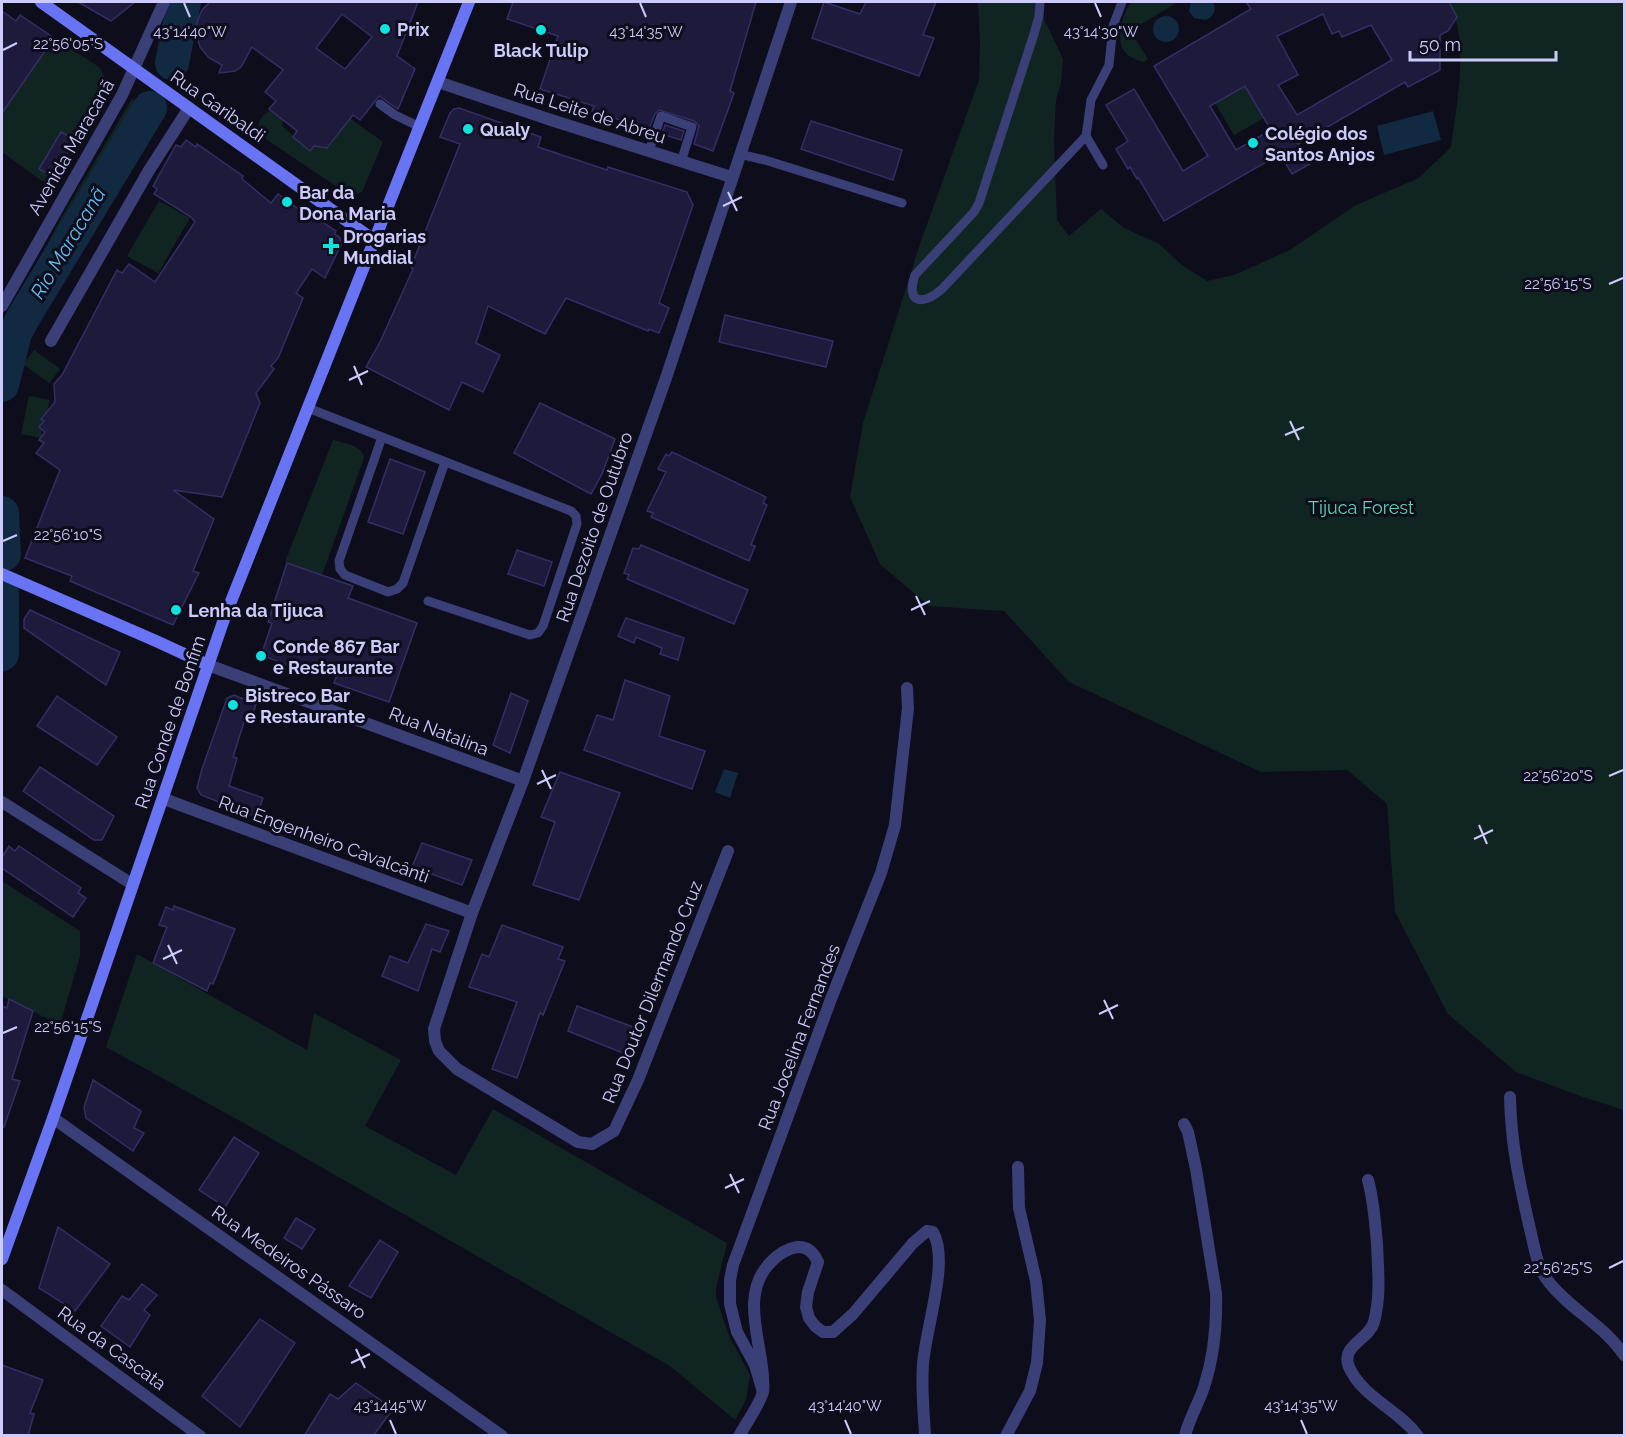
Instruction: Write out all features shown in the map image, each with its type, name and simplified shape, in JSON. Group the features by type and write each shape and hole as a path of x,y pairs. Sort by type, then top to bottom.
{"main road":[{"name":"Rua Garibaldi","path":"41,2 375,241"},
{"name":"Rua Conde de Bonfim","path":"2,1259 53,1118 132,884 164,799 224,619 469,2"},
{"path":"2,574 208,665"}],"street":[{"name":"Avenida Maracanã","path":"2,306 122,95 164,2"},
{"name":"Rua Dezoito de Outubro","path":"446,1060 435,1041 434,1029 472,913 523,781 666,378 791,2"},
{"name":"Rua Leite de Abreu","path":"438,82 731,177"},
{"path":"51,341 147,172 189,108"},
{"name":"Rua Natalina","path":"208,665 523,781"},
{"name":"Rua Jocelina Fernandes","path":"764,1392 755,1365 737,1332 730,1304 730,1280 733,1265 831,999 881,873 895,825 908,708 907,688"},
{"name":"Rua Engenheiro Cavalcânti","path":"164,799 472,913"},
{"path":"2,802 132,884"},
{"name":"Rua Doutor Dilermando Cruz","path":"446,1060 457,1069 578,1142 592,1144 614,1131 638,1080 729,851"},
{"path":"1510,1097 1512,1147 1534,1250 1542,1269 1552,1286 1607,1332 1624,1355"},
{"name":"Rua Medeiros Pássaro","path":"53,1118 502,1436"},
{"path":"1184,1124 1188,1132 1196,1169 1216,1293 1214,1346 1204,1388 1185,1436"},
{"path":"1006,1436 1030,1391 1037,1363 1040,1320 1036,1281 1019,1208 1018,1167"},
{"path":"1368,1180 1376,1218 1380,1290 1371,1329 1351,1347 1347,1361 1363,1387 1418,1436"},
{"path":"739,1436 764,1392 754,1295 759,1279 777,1256 795,1247 803,1247 813,1252 818,1262 808,1292 806,1307 814,1326 824,1332 833,1332 853,1314 921,1235 927,1232 933,1233 937,1239 940,1266 922,1368 925,1436"},
{"name":"Rua da Cascata","path":"2,1290 200,1436"}],"lane":[{"path":"1040,2 1034,34 979,203 974,212 915,275 912,284 916,299 932,298 1086,136 1091,99 1109,65 1113,26 1122,2"},
{"path":"380,104 395,115 420,127"},
{"path":"649,151 661,116 692,127 681,162"},
{"path":"1086,136 1103,165"},
{"path":"739,154 902,203"},
{"path":"308,408 571,511 576,516 577,524 543,626 538,633 530,634 428,601"},
{"path":"382,438 339,561 340,569 345,575 388,592 397,589 403,583 446,462"}],"green space":[{"name":"Tijuca Forest","path":"978,2 1036,2 1063,59 1061,83 1056,100 1054,139 1057,220 1069,236 1101,209 1124,228 1159,244 1183,266 1207,281 1234,275 1290,250 1356,205 1419,178 1451,147 1460,55 1456,19 1450,2 1624,2 1624,1110 1516,1072 1448,1014 1395,912 1387,804 1347,770 1261,772 1069,682 1004,611 929,606 880,564 850,497 863,423 921,241 979,80"},
{"path":"1132,2 1178,2 1130,31 1148,59 1144,62 1128,55 1120,39 1125,12"},
{"path":"54,38 99,67 104,76 105,89 49,186 2,152 2,113"},
{"path":"1245,86 1264,118 1234,135 1215,103"},
{"path":"132,99 140,102 64,222 43,267 13,318 2,347 2,330 9,314 63,215"},
{"path":"271,110 283,120 282,126 310,150 322,144 328,148 348,117 383,142 362,192 349,195 257,133 258,125 264,114"},
{"path":"159,201 190,218 158,273 127,256"},
{"path":"34,350 60,369 49,383 23,364"},
{"path":"29,396 50,400 42,419 44,421 41,438 21,434"},
{"path":"333,440 356,447 364,458 322,575 285,562"},
{"path":"2,881 80,931 80,956 60,1025 2,996"},
{"path":"137,954 307,1050 314,1013 401,1060 365,1126 456,1175 493,1109 727,1243 716,1297 729,1336 750,1375 746,1400 735,1420 670,1366 106,1047"}],"water":[{"path":"1191,2 1213,2 1214,12 1206,20 1194,18 1189,11"},
{"path":"1166,16 1175,20 1179,29 1175,38 1166,42 1157,38 1153,29 1157,20"},
{"path":"1433,111 1441,140 1384,155 1377,126"},
{"path":"724,769 738,773 730,798 715,792"}],"building":[{"path":"78,2 135,2 111,21"},
{"path":"210,2 418,2 397,56 415,69 398,109 379,96 360,120 353,115 327,148 314,146 310,151 293,137 297,131 269,109 276,101 265,92 283,70 252,47 241,67 235,71 219,73 222,65 209,58 200,47 196,34 197,22 202,10","holes":["342,14 372,37 345,69 316,48"]},
{"path":"513,2 756,2 730,91 734,93 713,151 694,144 699,126 694,121 659,110 649,129 592,111 594,106 540,89 558,36 507,19"},
{"path":"824,2 860,14 866,2 936,2 923,35 934,38 919,76 812,38"},
{"path":"1246,2 1449,2 1457,17 1448,31 1440,35 1440,70 1408,87 1405,82 1298,144 1310,164 1292,174 1280,154 1164,221 1138,177 1137,179 1130,167 1128,169 1116,149 1128,141 1106,105 1134,89 1183,171 1208,156 1154,66 1251,9","holes":["1323,14 1332,34 1339,31 1342,37 1371,25 1392,60 1297,115 1278,85 1298,75 1277,36","1245,86 1271,130 1236,150 1210,106"]},
{"path":"2,11 16,21 20,15 54,38 2,113"},
{"path":"459,108 541,137 538,147 607,170 608,167 687,192 693,205 659,303 669,308 659,333 649,329 648,331 566,298 545,334 488,306 476,343 500,355 483,392 462,382 449,410 366,367 380,342 413,269 411,267 460,144 440,137 450,113"},
{"path":"811,121 902,150 893,180 801,149"},
{"path":"665,125 684,131 681,140 662,134"},
{"path":"61,132 75,140 54,177 39,169"},
{"path":"186,140 196,147 197,144 243,176 242,179 271,203 278,194 336,231 335,234 340,238 341,245 325,278 312,269 296,293 303,298 278,358 271,366 274,369 256,393 260,403 222,497 173,490 214,519 193,571 199,573 173,625 70,581 72,576 25,558 60,470 36,453 44,443 39,440 45,432 39,427 44,421 41,419 55,402 54,384 62,375 117,270 122,273 129,264 155,282 195,222 191,217 154,194 157,189 153,186 176,145 181,147"},
{"path":"725,315 833,341 826,367 719,342"},
{"path":"540,403 615,439 602,474 591,494 514,453"},
{"path":"672,452 766,497 763,503 767,505 751,545 755,546 749,561 651,517 653,513 647,511 666,472 658,469 666,454 669,456"},
{"path":"390,459 425,472 403,534 368,522"},
{"path":"641,545 748,590 734,624 627,579 629,575 624,573 633,548 639,549"},
{"path":"517,550 552,562 544,586 508,574"},
{"path":"287,563 353,586 348,598 417,623 389,702 334,683 338,672 312,674 266,657 263,650 272,623 268,622"},
{"path":"30,610 120,652 106,685 24,628 24,619"},
{"path":"626,618 684,638 678,660 660,654 662,648 636,637 634,643 618,636"},
{"path":"625,680 670,696 659,736 705,751 692,789 584,750 597,715 613,720"},
{"path":"511,693 528,701 510,753 493,745"},
{"path":"234,695 256,704 250,724 244,722 233,757 237,758 229,786 263,798 257,817 201,795 197,788 227,698"},
{"path":"57,696 117,737 97,765 37,726"},
{"path":"40,767 114,816 102,840 94,840 23,791"},
{"path":"560,772 620,793 579,900 533,885 555,822 541,817"},
{"path":"422,843 472,860 462,885 412,867"},
{"path":"9,846 15,851 19,846 81,888 78,893 86,898 73,917 2,868 2,857"},
{"path":"174,906 235,929 213,984 210,983 207,991 153,963 167,927 159,925 166,907 173,910"},
{"path":"426,924 449,931 440,952 432,949 418,991 382,976 390,956 408,963"},
{"path":"502,925 563,947 558,959 565,961 543,1015 540,1013 517,1078 492,1069 517,1002 469,987 482,954 489,957"},
{"path":"9,999 33,1011 12,1079 20,1081 4,1127 2,1126 2,1006 7,1008"},
{"path":"577,1006 633,1027 623,1053 568,1031"},
{"path":"93,1080 141,1111 134,1128 144,1133 133,1151 86,1118 84,1107"},
{"path":"234,1137 259,1153 225,1207 199,1190"},
{"path":"296,1218 315,1229 302,1249 284,1238"},
{"path":"58,1227 110,1264 75,1311 39,1288"},
{"path":"380,1240 398,1252 371,1298 349,1286"},
{"path":"142,1284 157,1295 144,1310 150,1315 130,1347 101,1326 122,1296 129,1300"},
{"path":"260,1319 295,1343 240,1427 202,1396"},
{"path":"2,1365 43,1380 30,1413 34,1414 28,1436 2,1436"},
{"path":"356,1383 393,1409 373,1436 304,1436 330,1394 338,1399"}],"waterway":[{"name":"Rio Maracanã","path":"172,63 184,2"},
{"name":"Rio Maracanã","path":"2,385 15,333 23,318 150,108"},
{"name":"Rio Maracanã","path":"2,513 4,554"},
{"name":"Rio Maracanã","path":"2,593 2,654"}],"place":[{"name":"Prix","path":"385,29"},
{"name":"Black Tulip","path":"541,30"},
{"name":"Qualy","path":"468,129"},
{"name":"Colégio dos Santos Anjos","path":"1253,143"},
{"name":"Bar da Dona Maria","path":"287,202"},
{"name":"Drogarias Mundial","path":"331,246"},
{"name":"Lenha da Tijuca","path":"176,610"},
{"name":"Conde 867 Bar e Restaurante","path":"261,656"},
{"name":"Bistreco Bar e Restaurante","path":"233,705"}]}
